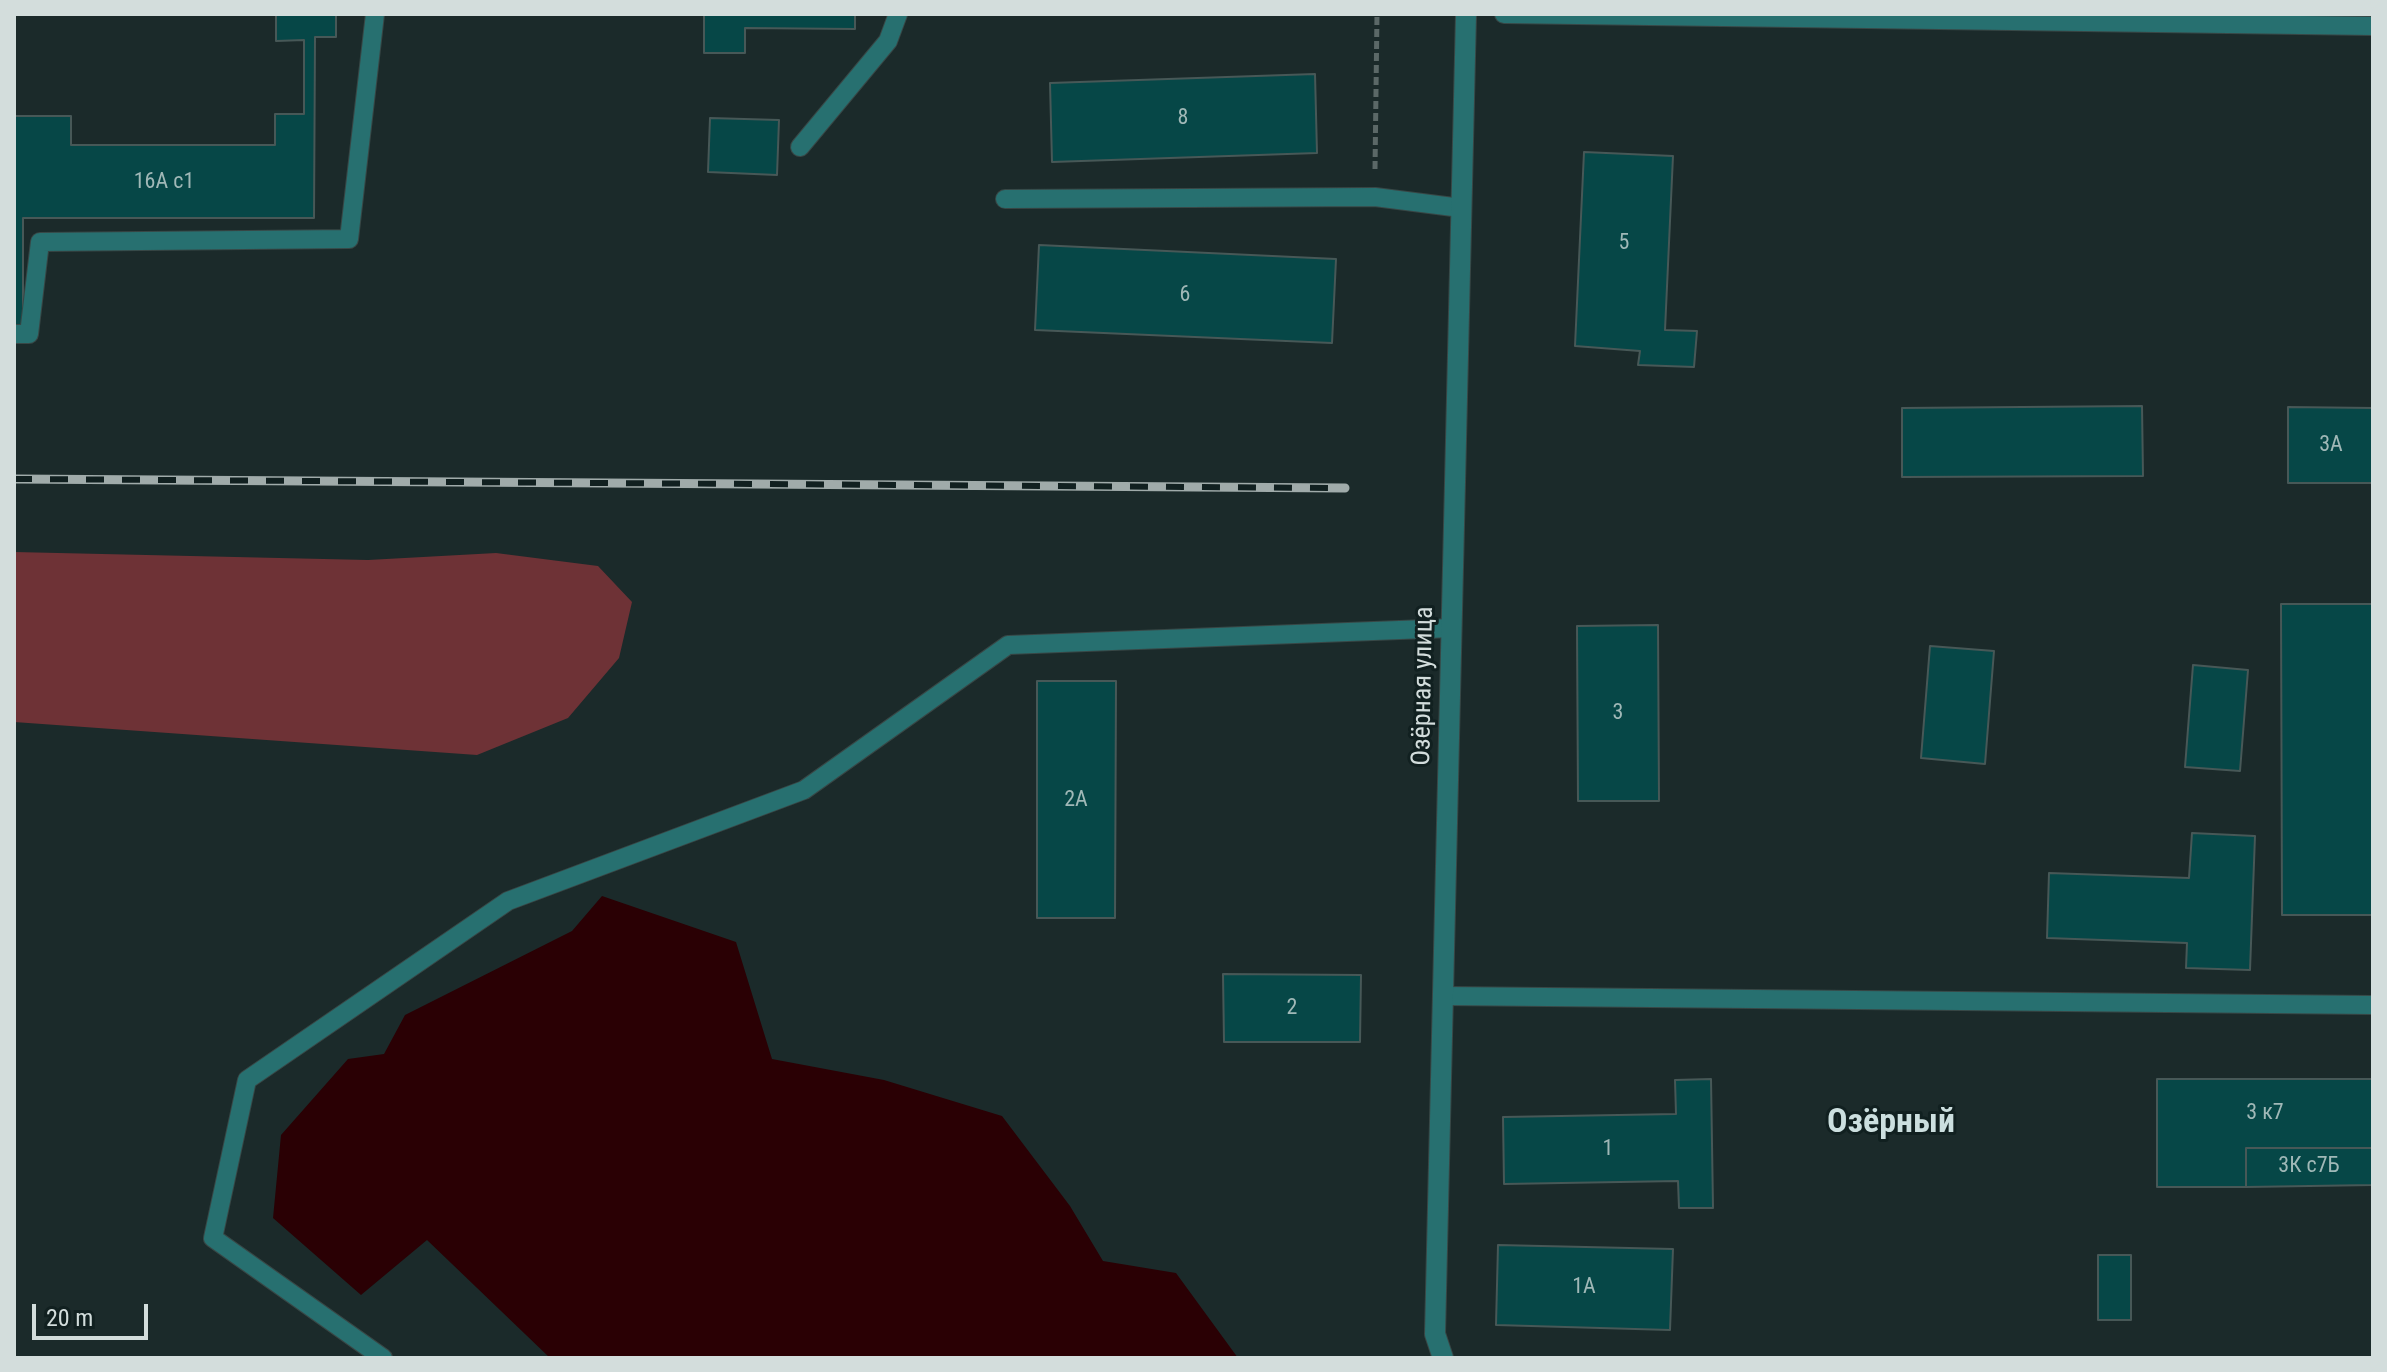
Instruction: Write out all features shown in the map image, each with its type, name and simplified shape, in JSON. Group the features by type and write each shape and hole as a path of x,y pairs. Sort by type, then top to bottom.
{"street":[{"name":"Озёрная улица","path":"1443,1358 1435,1334 1466,14"}],"lane":[{"path":"14,334 29,334 40,242 349,239 375,14"},
{"path":"800,147 888,41 898,14"},
{"path":"1504,14 2373,26"},
{"path":"1005,199 1375,197 1461,208"},
{"path":"383,1358 213,1238 247,1080 508,901 804,790 1008,645 1452,628"},
{"path":"1443,996 2373,1005"}],"path":[{"path":"1375,197 1377,14"}],"shaded area":[{"path":"14,552 368,560 496,553 598,566 632,602 619,658 568,718 477,755 14,722"},
{"path":"602,896 736,942 772,1059 884,1080 1002,1116 1070,1206 1103,1261 1176,1273 1238,1358 550,1358 427,1240 361,1295 273,1218 281,1135 348,1059 384,1054 405,1015 572,931"}],"building":[{"path":"276,14 336,14 336,37 315,37 314,218 23,218 23,325 14,325 14,116 71,116 71,145 275,145 275,114 304,114 304,40 276,41"},
{"path":"704,14 855,14 855,29 745,28 745,53 704,53"},
{"path":"1315,74 1317,153 1052,162 1050,83"},
{"path":"710,118 779,120 777,175 708,172"},
{"path":"1584,152 1673,156 1665,330 1697,331 1694,367 1638,365 1640,351 1575,346"},
{"path":"1039,245 1336,259 1332,343 1035,330"},
{"path":"2142,406 2143,476 1902,477 1902,408"},
{"path":"2288,407 2373,408 2373,483 2288,483"},
{"path":"2281,604 2373,604 2373,915 2282,915"},
{"path":"1658,625 1659,801 1578,801 1577,626"},
{"path":"1930,646 1994,651 1985,764 1921,758"},
{"path":"2193,665 2248,670 2240,771 2185,767"},
{"path":"1037,681 1116,681 1115,918 1037,918"},
{"path":"2192,833 2255,836 2250,970 2186,968 2187,943 2047,938 2049,873 2189,878"},
{"path":"1223,974 1361,975 1360,1042 1224,1042"},
{"path":"1711,1079 1713,1208 1679,1208 1678,1181 1504,1184 1503,1117 1676,1114 1675,1080"},
{"path":"2157,1079 2372,1079 2373,1148 2246,1148 2246,1187 2157,1187"},
{"path":"2246,1148 2373,1148 2373,1185 2246,1187"},
{"path":"1498,1245 1673,1249 1670,1330 1496,1325"},
{"path":"2098,1255 2131,1255 2131,1320 2098,1320"}],"railway":[{"path":"14,479 1345,488"}],"district":[{"name":"Озёрный","path":"1891,1123"}]}
